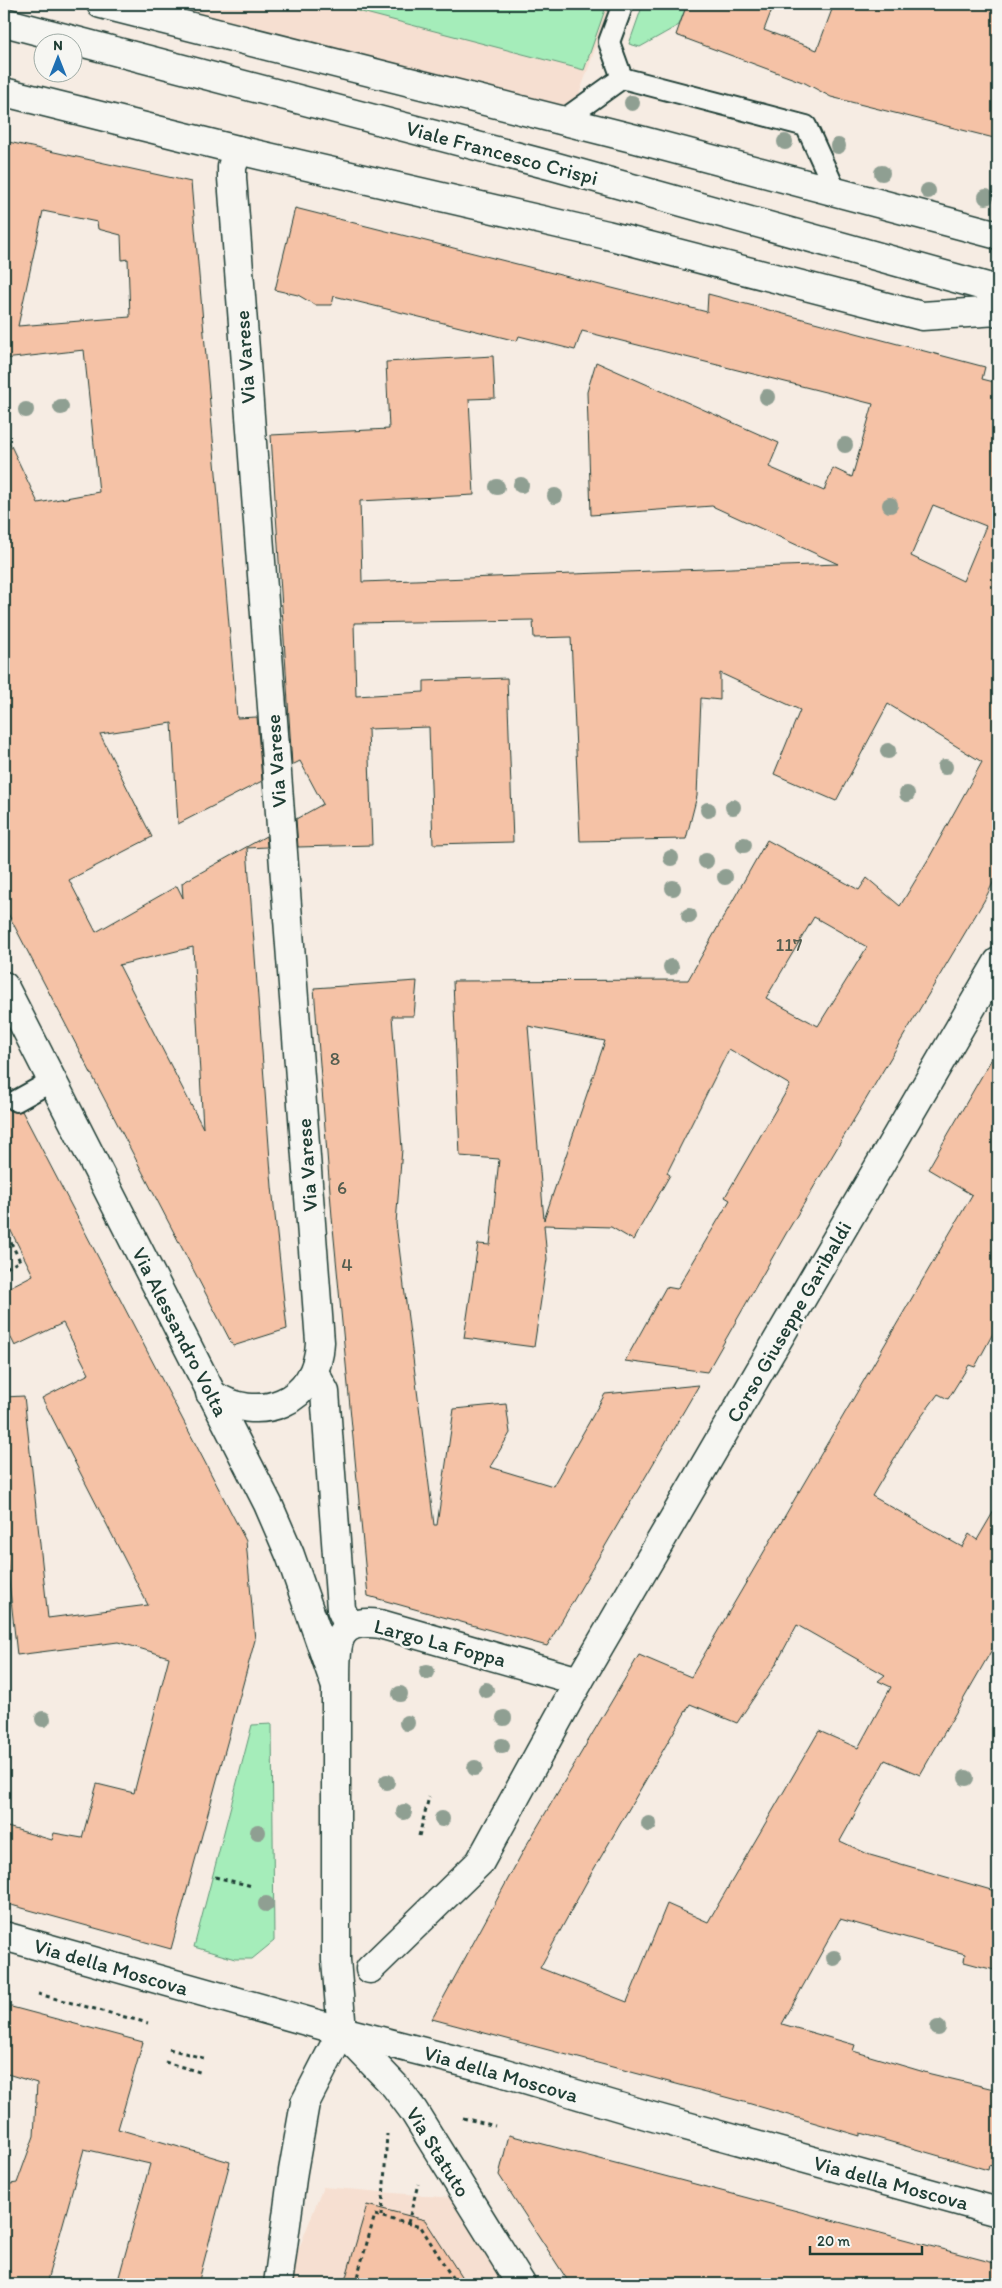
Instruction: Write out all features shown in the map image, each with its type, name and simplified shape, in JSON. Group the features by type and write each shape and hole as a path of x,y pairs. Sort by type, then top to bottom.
{"street":[{"path":"101,4 636,139 837,194 998,235"},
{"name":"Viale Francesco Crispi","path":"4,22 553,166 998,290"},
{"path":"4,92 238,150 607,236 922,316 998,311"},
{"name":"Via Varese","path":"210,1393 232,1405 246,1408 275,1406 296,1394 305,1386 314,1372 319,1359 318,1318 232,178 232,167 238,150"},
{"name":"Corso Giuseppe Garibaldi","path":"579,1681 998,962"},
{"name":"Via Alessandro Volta","path":"4,986 268,1504 336,1687"},
{"path":"314,1372 325,1392 341,1608 349,1627"},
{"name":"Largo La Foppa","path":"342,2031 336,1960 336,1687 338,1643 341,1635 358,1622 380,1624 579,1681"},
{"path":"370,1969 480,1862 579,1681"},
{"name":"Via della Moscova","path":"4,1936 342,2031 498,2071 650,2116 998,2212"},
{"path":"278,2284 293,2171 305,2103 342,2031"},
{"name":"Via Statuto","path":"342,2031 395,2086 413,2110 521,2284"}],"lane":[{"path":"622,78 610,42 623,4"},
{"path":"562,121 622,78"},
{"path":"622,78 806,126 837,194"},
{"path":"16,1101 52,1082"}],"path":[{"path":"4,1228 20,1261 4,1269"},
{"path":"419,1836 429,1797"},
{"path":"215,1877 252,1886"},
{"path":"38,1994 148,2023"},
{"path":"169,2049 207,2059"},
{"path":"166,2062 203,2073"},
{"path":"464,2118 495,2126"},
{"path":"382,2216 388,2124"},
{"path":"408,2223 419,2181"},
{"path":"355,2284 375,2215 421,2227 456,2284"}],"shaded area":[{"path":"114,4 611,4 570,120"},
{"path":"323,2187 464,2199 519,2284 285,2284"}],"green space":[{"path":"331,4 607,4 584,70"},
{"path":"643,4 687,4 679,25 640,47 629,44"},
{"path":"272,1724 274,1941 252,1959 235,1959 194,1947 252,1725"}],"building":[{"path":"687,4 774,4 764,30 817,50 834,4 998,4 998,139 831,97 805,83 676,35"},
{"path":"4,141 191,182 237,718 257,717 262,781 178,824 172,723 100,734 152,837 69,880 96,932 177,886 183,898 182,883 266,836 267,847 247,848 272,1187 287,1329 233,1346 4,906 4,431 38,503 99,492 84,350 4,359","holes":["43,211 97,222 98,229 121,235 122,260 128,259 130,317 18,326","193,947 203,1128 119,965"]},
{"path":"295,208 707,312 708,294 985,367 982,379 998,383 998,873 984,901 787,1232 707,1372 625,1361 666,1287 677,1289 730,1200 725,1197 790,1085 729,1049 667,1173 670,1175 633,1240 611,1227 544,1225 547,1259 534,1347 464,1338 478,1244 490,1245 499,1159 460,1156 453,981 688,980 767,840 859,890 867,878 900,906 982,762 888,704 836,801 774,774 800,710 720,673 720,700 701,698 697,796 686,839 580,841 571,637 534,638 533,620 354,623 356,696 424,692 424,681 507,678 513,842 433,844 429,727 368,729 372,845 298,847 296,819 323,804 300,761 292,765 271,435 389,429 386,362 493,356 495,398 469,399 474,495 360,501 362,582 838,564 712,506 591,515 587,392 596,362 779,443 769,467 824,491 833,468 852,477 873,404 582,331 575,350 519,336 517,341 334,296 332,305 315,305 298,295 275,290","holes":["933,505 986,526 963,581 911,556","814,917 867,947 818,1026 766,998","528,1026 605,1041 544,1220"]},
{"path":"417,981 414,1016 392,1016 402,1149 396,1223 434,1525 437,1525 454,1409 506,1404 510,1433 490,1467 553,1486 605,1394 699,1385 547,1646 368,1596 332,1217 314,988"},
{"path":"998,1048 998,1324 975,1367 969,1365 948,1399 938,1394 910,1432 872,1496 962,1547 969,1534 977,1540 998,1504 998,1639 920,1775 885,1760 840,1841 870,1855 998,1892 998,1971 964,1962 965,1954 840,1919 782,2024 855,2045 853,2051 931,2074 998,2090 998,2168 989,2165 988,2170 860,2133 860,2136 744,2102 432,2019 526,1846 639,1655 691,1677 972,1195 928,1169","holes":["797,1625 885,1675 878,1681 891,1687 858,1748 819,1731 708,1922 667,1904 627,2002 540,1968 591,1874 690,1704 737,1723 775,1666"]},
{"path":"4,1077 11,1090 6,1095 5,1106 10,1111 22,1111 246,1541 255,1640 171,1949 4,1903 4,1826 52,1840 54,1833 82,1838 97,1784 134,1793 169,1657 118,1642 17,1655 4,1535 4,1397 24,1396 48,1618 148,1605 42,1398 89,1374 63,1323 15,1346 4,1324 4,1290 33,1275 4,1217"},
{"path":"4,2005 143,2042 118,2129 230,2162 198,2284 117,2284 150,2164 84,2149 46,2284 4,2284 4,2185 17,2183 34,2136 37,2083 4,2073"},
{"path":"509,2135 998,2264 998,2284 570,2284 499,2175"},
{"path":"367,2205 425,2220 466,2284 344,2284"}]}
